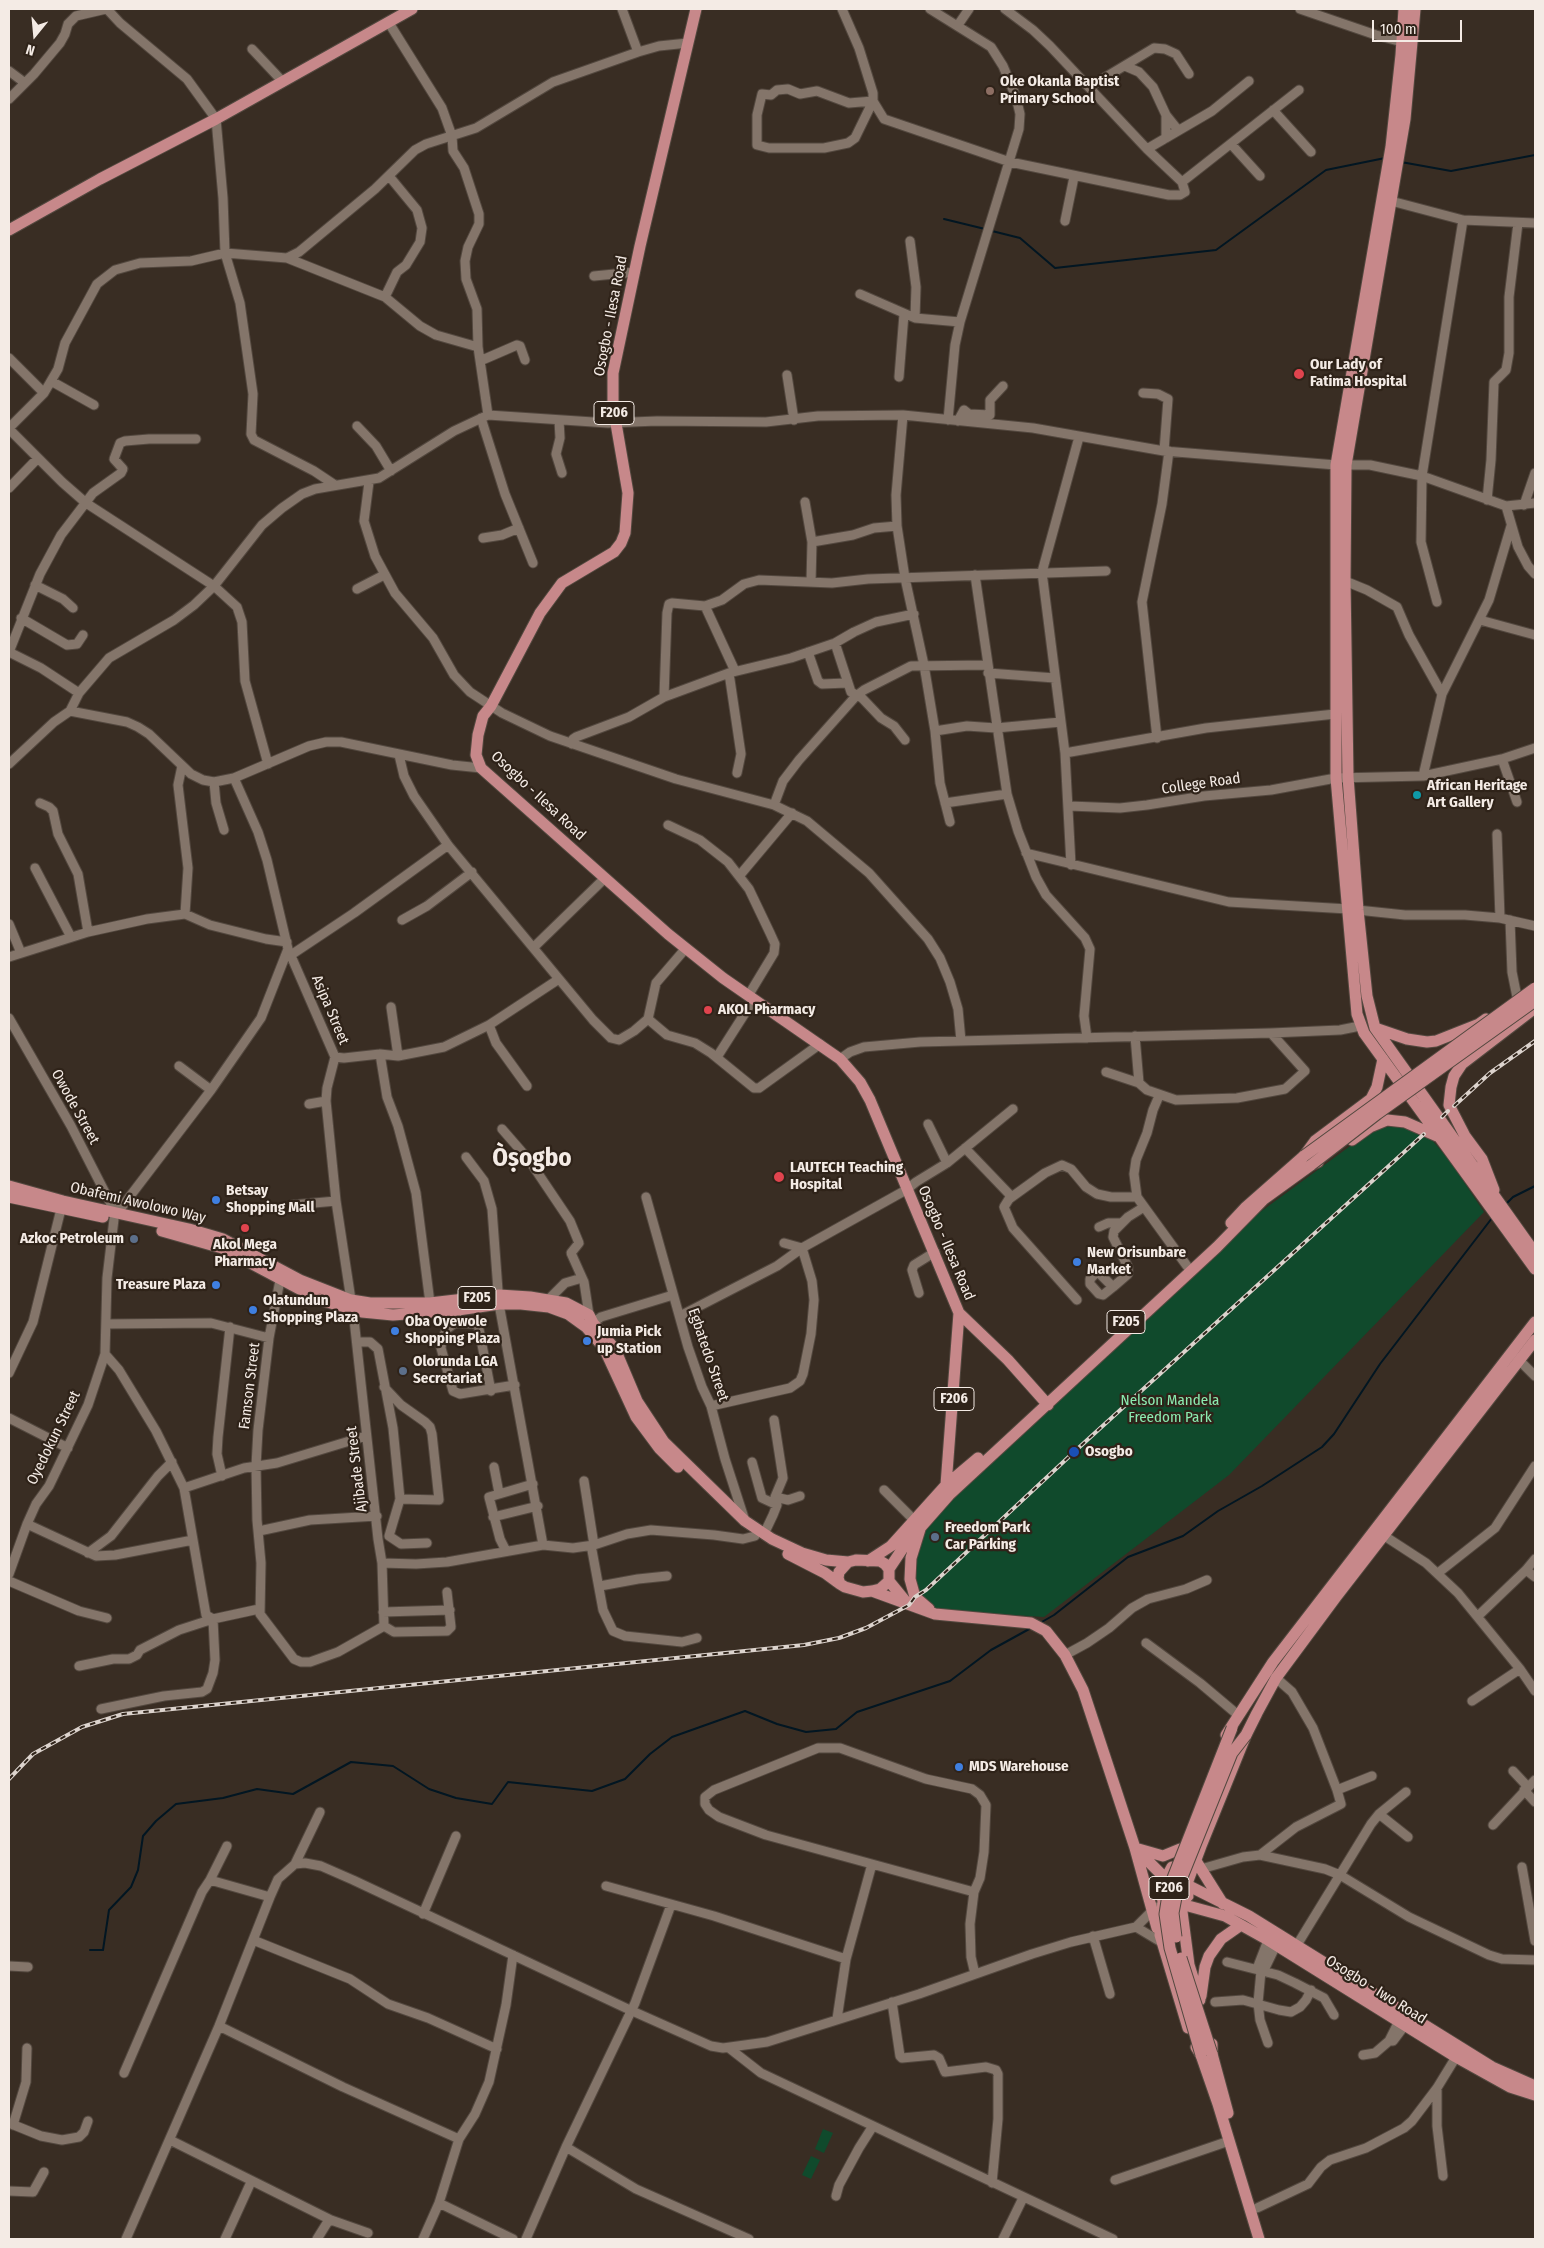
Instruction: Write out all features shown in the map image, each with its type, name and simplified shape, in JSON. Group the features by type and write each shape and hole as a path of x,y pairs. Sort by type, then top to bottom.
{"main road":[{"path":"9,230 100,179 216,119 412,9"},
{"name":"Osogbo - Ilesa Road","path":"696,9 613,373 613,406 628,493 627,523 621,543 614,552 604,560 572,576 556,590 540,613 491,706 483,716 476,745 478,761 482,768 711,970 840,1059 860,1082 870,1100 906,1190 935,1252 960,1313 946,1486"},
{"path":"1396,147 1404,9"},
{"path":"1415,9 1409,82 1392,167 1341,465 1335,714 1353,909 1358,1014 1360,1026 1437,1136 1535,1253"},
{"path":"1342,777 1345,581 1341,465 1391,201 1392,167"},
{"path":"1353,909 1367,996 1375,1028 1498,1207 1535,1269"},
{"path":"1375,1028 1421,1042 1436,1041 1479,1024 1535,984"},
{"name":"F205","path":"868,1560 891,1546 949,1495 1245,1208 1535,988"},
{"name":"F205","path":"1307,1160 1377,1114 1535,1001"},
{"path":"1498,1207 1482,1159 1465,1136 1449,1105 1451,1087 1454,1076 1462,1064 1535,1008"},
{"path":"1045,1402 1218,1247 1264,1199 1307,1160 1315,1141 1371,1099 1377,1087 1383,1059"},
{"path":"1307,1160 1325,1160 1370,1127 1386,1120 1405,1122 1437,1136"},
{"name":"Obafemi Awolowo Way","path":"9,1186 115,1214 222,1248 320,1300 352,1300 458,1310 499,1300 549,1307 568,1314 586,1327 604,1348 636,1417 659,1448 743,1528 802,1553 826,1560 848,1562"},
{"name":"Obafemi Awolowo Way","path":"9,1197 60,1209 115,1214 189,1229 222,1239 300,1280 352,1300"},
{"name":"Obafemi Awolowo Way","path":"433,1307 499,1300 549,1299 566,1303 591,1319 615,1349 637,1401 664,1442 759,1535"},
{"name":"F206","path":"960,1313 1008,1360 1045,1402"},
{"path":"1186,1886 1197,1866 1246,1735 1276,1678 1332,1594 1369,1544 1516,1357 1535,1322"},
{"path":"1516,1357 1535,1340"},
{"name":"F205","path":"759,1535 853,1590 872,1591 880,1589 918,1522 946,1486 1045,1402"},
{"path":"918,1522 912,1558 911,1588 918,1600 934,1614"},
{"path":"1181,1904 1186,1950 1212,2044 1206,2054 1190,2035 1161,1938 1163,1901 1160,1889 1167,1880 1178,1854 1220,1746 1238,1715 1273,1662 1332,1594 1361,1565 1369,1544"},
{"name":"F205","path":"848,1562 880,1561 889,1575"},
{"path":"840,1584 839,1572 848,1562"},
{"path":"889,1575 908,1605"},
{"name":"F206","path":"872,1591 934,1614 1037,1625 1065,1655 1083,1690 1135,1848 1161,1938"},
{"name":"F206","path":"1232,1728 1169,1888 1165,1914 1170,1948 1266,2239"},
{"name":"F206","path":"1246,1735 1232,1753 1199,1833 1178,1887 1173,1913 1176,1942 1229,2140 1259,2239"},
{"path":"1135,1848 1163,1856 1178,1854"},
{"path":"1135,1848 1167,1880"},
{"path":"1178,1854 1182,1866 1197,1866"},
{"path":"1197,1866 1223,1904"},
{"path":"1148,1896 1174,1906 1181,1904 1188,1896 1186,1886 1178,1879 1167,1880"},
{"name":"Osogbo - Iwo Road","path":"1186,1886 1249,1916 1275,1938 1456,2057 1510,2087 1535,2095"},
{"name":"Osogbo - Iwo Road","path":"1181,1904 1225,1916 1242,1925 1297,1945 1492,2068 1535,2086"},
{"path":"1200,2000 1205,1967 1209,1956 1221,1939 1242,1925"}],"street":[{"path":"9,99 60,43 68,24 76,16 107,9 120,24 186,79 216,119 223,198 225,253 240,303 253,394 252,434 258,443 314,471 335,485"},
{"path":"622,9 638,52"},
{"path":"842,9 869,77 873,101 884,118 1010,162 1174,196 1185,192 1182,182 1147,149 1033,30 1005,9"},
{"path":"930,9 976,36 996,53 1016,98 1020,114 1019,129 1010,162 960,322 955,345 948,420"},
{"path":"958,25 969,9"},
{"path":"1300,9 1402,42"},
{"path":"389,23 442,108 452,136 454,151 464,168 479,214 479,224 468,247 465,261 466,279 477,309 484,416 505,494 533,563"},
{"path":"287,258 299,252 388,176 415,150 426,144 476,128 553,82 638,52 659,46 688,43"},
{"path":"1089,87 1154,48 1165,49 1176,54 1190,74"},
{"path":"252,49 283,82"},
{"path":"1125,66 1139,72 1153,87 1166,114 1178,130"},
{"path":"9,71 25,83"},
{"path":"1147,149 1212,111 1249,81"},
{"path":"788,89 800,94 817,91 849,103 873,101 855,138 848,143 824,148 769,148 756,145 757,115 762,94 772,95 777,90 788,89"},
{"path":"1182,182 1299,90"},
{"path":"1273,110 1311,152"},
{"path":"1166,114 1166,138"},
{"path":"1231,144 1260,176"},
{"path":"385,298 397,272 406,265 420,242 422,228 417,210 388,176"},
{"path":"1065,221 1074,176"},
{"path":"1391,201 1463,220 1535,223"},
{"path":"1437,602 1421,542 1422,476 1463,220"},
{"path":"1487,500 1491,460 1494,382 1507,366 1509,353 1509,297 1518,223"},
{"path":"910,241 916,287 915,318"},
{"path":"268,764 245,681 242,622 237,607 214,586 86,502 9,429 44,393 63,357 65,343 97,284 125,266 140,263 191,261 225,253 287,258 385,298 420,326 436,335 478,347"},
{"path":"594,276 635,272"},
{"path":"860,294 915,318 960,322"},
{"path":"899,377 904,314"},
{"path":"480,361 516,345 520,346 525,360"},
{"path":"9,358 44,393"},
{"path":"787,375 794,420"},
{"path":"51,381 73,395 94,405"},
{"path":"958,421 964,410 969,414 990,415 990,400 1003,386"},
{"path":"1143,393 1158,394 1168,399 1162,504 1142,602 1157,738"},
{"path":"903,415 896,496 897,526 905,578 924,665 935,731 940,783 950,822"},
{"path":"9,764 54,722 70,711 79,693 109,658 174,620 194,605 214,586 262,525 282,508 302,494 335,485 368,482 379,478 454,431 484,416 616,422 766,422 818,416 903,415 1033,428 1166,451 1392,468 1422,476 1506,506 1535,503"},
{"path":"559,420 560,438 556,454 562,473"},
{"path":"357,426 376,446 391,471"},
{"path":"1071,865 1066,753 1042,572 1080,437"},
{"path":"79,693 42,668 9,652 35,585 61,535 86,502 93,493 121,474 123,469 114,459 122,442 149,439 196,439"},
{"path":"9,488 38,458"},
{"path":"1524,505 1535,473"},
{"path":"368,482 364,520 375,556 384,575 395,593 433,638 454,675 470,692 524,725 572,744 676,779 774,805 807,821 869,873 928,939 940,958 950,982 958,1009 962,1041"},
{"path":"805,502 812,542 811,582"},
{"path":"1506,506 1518,547 1528,566 1535,574"},
{"path":"812,542 853,535 874,528 897,526"},
{"path":"1423,776 1442,694 1489,600 1511,526"},
{"path":"483,538 502,535 519,528"},
{"path":"664,697 669,604 705,606 722,600 744,584 760,580 832,583 868,579 1106,571"},
{"path":"357,589 384,575"},
{"path":"975,575 1007,794 1026,854 1046,895 1084,938 1090,952 1084,1016 1087,1038"},
{"path":"1345,581 1383,598 1397,607 1409,634 1442,694"},
{"path":"35,585 63,600 73,608"},
{"path":"705,606 729,654 741,754 737,773"},
{"path":"572,744 576,737 629,716 664,697 732,672 835,643 876,622 914,614"},
{"path":"21,618 67,645 77,644 84,636"},
{"path":"1480,620 1535,635"},
{"path":"835,643 851,692 868,703 881,718 894,726 905,740"},
{"path":"808,652 818,681 822,684 847,683"},
{"path":"774,805 783,781 807,750 856,696 897,672 911,666 924,665 988,669 1055,678"},
{"path":"70,711 127,722 138,727 149,734 182,766 203,780 214,782 234,778 309,746 326,742 341,742 452,765 482,768"},
{"path":"1066,753 1206,728 1335,714"},
{"path":"935,731 967,726 996,728 1061,722"},
{"name":"College Road","path":"1069,806 1120,808 1204,796 1271,790 1342,777 1423,776 1502,759 1535,748"},
{"path":"399,755 404,776 414,796 448,845 559,979 611,1038 619,1040 648,1020 656,983 686,948"},
{"path":"1502,759 1517,802"},
{"path":"182,766 178,785 188,868 185,914"},
{"name":"Asipa Street","path":"234,778 258,832 289,948 335,1057 327,1088 326,1101 336,1201 352,1300"},
{"path":"214,782 224,830"},
{"path":"945,803 1007,794"},
{"path":"40,803 50,807 53,811 58,834 78,874 88,932"},
{"path":"740,874 792,813"},
{"path":"668,825 700,840 717,851 740,874 775,944 771,960 716,1057"},
{"path":"1497,834 1500,918"},
{"path":"115,1214 211,1090 261,1018 289,948 369,903 448,845"},
{"path":"1026,854 1229,902 1353,909 1391,915 1465,915 1500,918 1535,926"},
{"path":"35,868 71,937"},
{"path":"402,920 427,906 472,872"},
{"path":"534,947 605,878"},
{"path":"9,958 88,932 147,919 185,914 210,925 266,939 289,948"},
{"path":"1510,920 1512,972 1517,997"},
{"path":"9,924 21,953"},
{"path":"335,1057 344,1058 380,1054 398,1056 444,1048 489,1025 559,979"},
{"path":"391,1007 398,1056"},
{"name":"Owode Street","path":"9,1018 71,1126 115,1214"},
{"path":"648,1020 667,1035 695,1043 716,1057 750,1085 759,1088 820,1044"},
{"path":"489,1025 496,1043 527,1086"},
{"path":"840,1059 850,1052 864,1047 920,1042 1271,1033 1340,1030 1360,1026"},
{"path":"1106,1072 1139,1083 1147,1090 1159,1096 1176,1100 1237,1098 1285,1089 1305,1071 1271,1033"},
{"path":"1135,1036 1139,1083"},
{"path":"380,1054 387,1097 398,1126 416,1193 433,1307"},
{"path":"179,1066 211,1090"},
{"path":"1159,1096 1136,1160 1134,1174 1137,1197 1187,1266"},
{"path":"309,1104 326,1101"},
{"path":"680,1316 777,1266 802,1248 906,1190 947,1164 1014,1109"},
{"path":"928,1124 947,1164"},
{"path":"502,1129 529,1160 570,1221 579,1243 571,1253 582,1278 591,1319 673,1295"},
{"path":"965,1148 1011,1196"},
{"path":"466,1157 484,1181 492,1209 499,1300 538,1506 543,1545"},
{"path":"1077,1300 1013,1228 1004,1207 1011,1196 1045,1173 1062,1165 1071,1169 1086,1187 1097,1194 1111,1198 1137,1197"},
{"name":"Egbatedo Street","path":"646,1197 688,1347 711,1406 725,1459 745,1521"},
{"path":"292,1205 336,1201"},
{"path":"1112,1287 1129,1271 1114,1237 1114,1231 1120,1223 1144,1207"},
{"path":"9,1373 33,1322 60,1209"},
{"name":"Oyedokun Street","path":"9,1574 27,1524 68,1448 88,1405 105,1354 107,1278 115,1214"},
{"path":"1099,1227 1108,1223 1120,1223"},
{"path":"784,1243 802,1248"},
{"path":"711,1406 790,1388 800,1381 806,1366 814,1300 812,1280 802,1248"},
{"path":"919,1293 912,1270 914,1265 935,1252"},
{"path":"549,1299 566,1283 582,1278"},
{"name":"Famson Street","path":"259,1531 256,1466 258,1430 269,1338 280,1280"},
{"name":"Ajibade Street","path":"352,1300 366,1436 382,1563 384,1626"},
{"path":"455,1323 458,1310"},
{"path":"106,1324 211,1323 269,1338"},
{"path":"491,1391 478,1324 455,1323 447,1329 442,1339 441,1348 453,1391 460,1394 491,1391 515,1386"},
{"path":"222,1476 218,1454 218,1437 230,1327"},
{"path":"357,1342 370,1342 376,1346 393,1428 400,1499 389,1536"},
{"path":"105,1354 119,1370 136,1398 172,1462 184,1488 206,1615 212,1619"},
{"path":"1516,1357 1535,1376"},
{"path":"384,1387 401,1405 425,1422 430,1427 432,1434 439,1500 400,1499"},
{"path":"9,1418 68,1448"},
{"path":"382,1563 424,1564 543,1545 573,1548 593,1545 627,1534 651,1530 743,1539 759,1535 769,1527 783,1478 774,1420"},
{"path":"184,1488 256,1466 277,1463 366,1436"},
{"path":"88,1553 111,1536 158,1476 172,1462"},
{"path":"752,1462 762,1498 776,1501 800,1496"},
{"path":"1438,1573 1495,1528 1535,1466"},
{"path":"494,1467 499,1493"},
{"path":"584,1481 593,1545 593,1561 600,1586 603,1610 613,1631 625,1636 682,1642 697,1638"},
{"path":"506,1551 493,1517 489,1497 533,1484"},
{"path":"884,1490 918,1522"},
{"path":"493,1517 538,1506"},
{"path":"376,1516 310,1520 259,1531 261,1563 260,1609 264,1619 294,1658 302,1662 310,1662 338,1652 384,1626 394,1632 442,1632 451,1627 446,1592"},
{"path":"27,1524 96,1556 115,1556 193,1540"},
{"path":"1378,1533 1438,1573 1478,1616 1535,1691"},
{"path":"378,1539 389,1536 401,1544 427,1543"},
{"path":"1478,1616 1535,1559"},
{"path":"1526,1570 1535,1577"},
{"path":"600,1586 666,1576"},
{"path":"1065,1655 1094,1638 1132,1608 1148,1599 1186,1589 1207,1580"},
{"path":"9,1581 79,1611 107,1618"},
{"path":"79,1666 112,1659 129,1659 137,1655 140,1650 180,1630 212,1619 260,1609"},
{"path":"383,1612 450,1610"},
{"path":"102,1709 164,1696 202,1692 206,1689 213,1673 215,1660 212,1619"},
{"path":"1146,1644 1200,1683 1238,1715"},
{"path":"1472,1701 1520,1669"},
{"path":"1260,1855 1298,1826 1340,1806 1341,1802 1313,1728 1292,1692 1276,1678"},
{"path":"974,1892 766,1835 719,1818 709,1810 705,1804 705,1798 714,1790 818,1748 840,1748 926,1779 972,1789 980,1795 986,1805 984,1852 980,1878 974,1892 970,1941 975,1974"},
{"path":"1513,1771 1529,1786 1535,1802"},
{"path":"1338,1790 1372,1776"},
{"path":"1493,1826 1529,1786"},
{"path":"1297,1945 1379,1814 1406,1792"},
{"path":"126,2239 219,2026 278,1879 295,1864 320,1812"},
{"path":"1379,1814 1408,1837"},
{"path":"423,1914 456,1836"},
{"path":"124,2073 202,1892 227,1846"},
{"path":"1197,1866 1260,1855 1325,1869 1340,1875 1409,1917 1489,1955 1502,1958 1535,1960"},
{"path":"295,1864 305,1863 321,1866 710,2046 729,2048 767,2042 1032,1954 1093,1936 1136,1927 1163,1901"},
{"path":"837,2019 846,1959 872,1864"},
{"path":"1522,1867 1532,1906 1535,1941"},
{"path":"210,1880 270,1897"},
{"path":"606,1886 723,1919 846,1959"},
{"path":"526,2239 566,2146 634,2003 671,1905"},
{"path":"1136,1927 1161,1938"},
{"path":"1093,1936 1110,1994"},
{"path":"1268,2042 1260,2020 1258,2003 1261,1971 1258,1966 1275,1938"},
{"path":"253,1940 350,1979 388,2004 428,2018 497,2049"},
{"path":"422,2239 439,2203 459,2139 475,2114 489,2082 506,2005 512,1955"},
{"path":"1226,1962 1278,1975 1310,1990 1324,1998 1334,2015"},
{"path":"9,1966 28,1967"},
{"path":"1214,2002 1234,2000 1258,2003 1291,2012 1303,2004 1310,1990"},
{"path":"892,2002 900,2056 902,2058 934,2055 939,2058 945,2072 986,2067 996,2070 998,2074 998,2119 992,2183"},
{"path":"1363,2055 1375,2053 1388,2041 1402,2023"},
{"path":"219,2026 344,2087 459,2139"},
{"path":"27,2048 26,2082 11,2124 41,2136 68,2140 79,2137 84,2132 88,2121"},
{"path":"729,2048 761,2073 1099,2236 1113,2239"},
{"path":"1257,2208 1308,2184 1321,2167 1330,2160 1366,2148 1404,2128 1412,2121 1437,2088 1456,2057"},
{"path":"1437,2088 1437,2126 1442,2176"},
{"path":"836,2196 855,2155 873,2126"},
{"path":"170,2140 331,2220 368,2233"},
{"path":"1115,2180 1229,2140"},
{"path":"566,2146 636,2188 749,2239"},
{"path":"9,2191 33,2192 44,2172"},
{"path":"226,2239 252,2182"},
{"path":"1003,2239 1023,2198"},
{"path":"439,2203 513,2239"},
{"path":"317,2239 331,2220"}],"green space":[{"name":"Nelson Mandela Freedom Park","path":"1393,1126 1410,1127 1432,1140 1450,1161 1484,1212 1229,1475 1044,1617 921,1609 912,1558 924,1523 1248,1221 1372,1130"},
{"path":"823,2129 833,2133 824,2153 815,2149"},
{"path":"811,2156 820,2160 811,2179 802,2175"}],"waterway":[{"path":"1401,162 1451,171 1535,155"},
{"path":"992,231 1020,238 1055,268 1216,250 1326,170 1385,158"},
{"path":"944,219 985,229"},
{"path":"1506,1204 1513,1197 1535,1186"},
{"path":"1040,1623 1054,1615 1128,1557 1183,1536 1218,1511 1262,1486 1322,1447 1334,1434 1380,1364 1492,1218"},
{"path":"90,1950 103,1950 109,1910 131,1887 138,1870 143,1836 156,1821 176,1804 223,1798 257,1789 293,1794 351,1762 393,1766 429,1789 456,1798 492,1804 508,1782 592,1791 625,1779 650,1754 672,1737 745,1711 777,1724 806,1732 836,1729 857,1712 950,1681 991,1650 1031,1628"}],"railway":[{"path":"1454,1106 1490,1073 1535,1041"},
{"path":"1442,1117 1448,1111"},
{"path":"9,1779 33,1754 82,1727 123,1714 804,1645 839,1638 866,1628 909,1605 915,1597 926,1590 1074,1452 1424,1134"}],"place":[{"name":"Oke Okanla Baptist Primary School","path":"990,91"},
{"name":"Our Lady of Fatima Hospital","path":"1299,374"},
{"name":"African Heritage Art Gallery","path":"1417,795"},
{"name":"AKOL Pharmacy","path":"708,1010"},
{"name":"LAUTECH Teaching Hospital","path":"779,1177"},
{"name":"Betsay Shopping Mall","path":"216,1200"},
{"name":"Akol Mega Pharmacy","path":"245,1228"},
{"name":"Azkoc Petroleum","path":"134,1239"},
{"name":"New Orisunbare Market","path":"1077,1262"},
{"name":"Treasure Plaza","path":"216,1285"},
{"name":"Olatundun Shopping Plaza","path":"253,1310"},
{"name":"Oba Oyewole Shopping Plaza","path":"395,1331"},
{"name":"Jumia Pick up Station","path":"587,1341"},
{"name":"Olorunda LGA Secretariat","path":"403,1371"},
{"name":"Osogbo","path":"1074,1452"},
{"name":"Freedom Park Car Parking","path":"935,1537"},
{"name":"MDS Warehouse","path":"959,1767"}],"district":[{"name":"Òṣogbo","path":"532,1159"}]}
